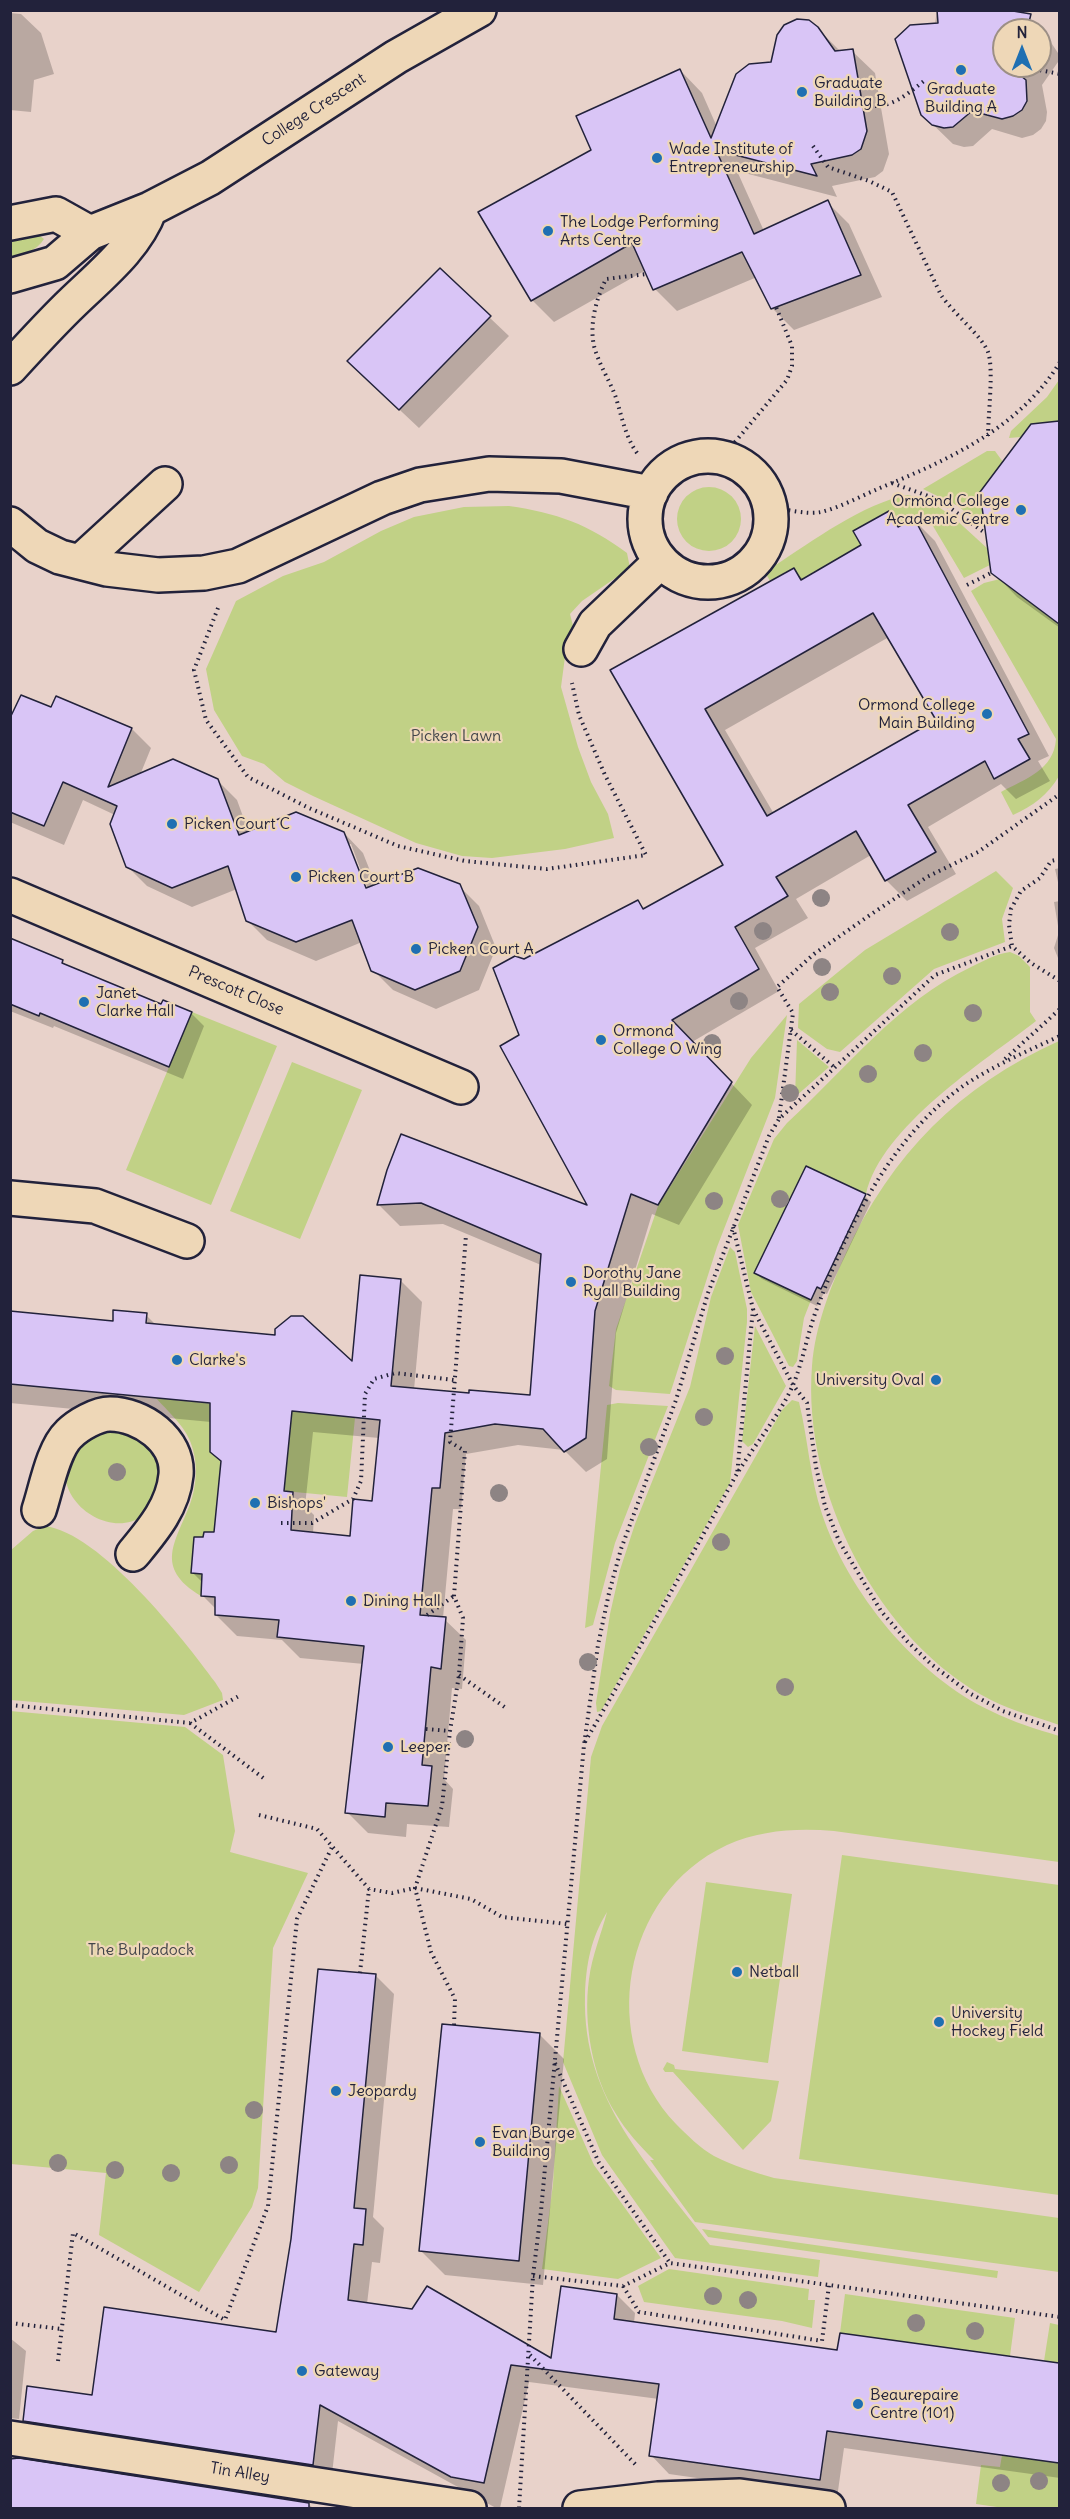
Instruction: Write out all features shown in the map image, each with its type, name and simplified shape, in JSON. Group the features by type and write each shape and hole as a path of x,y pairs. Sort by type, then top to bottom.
{"main road":[{"name":"College Crescent","path":"10,276 55,263 90,233 150,209 210,178 396,57 478,10"},
{"path":"10,368 115,261 146,220 150,209"},
{"path":"10,222 56,214 90,233"},
{"path":"711,456 728,459 750,472 764,488 771,508 771,529 765,549 753,565 736,577 716,583 695,582 676,574 660,561 648,544 644,522 646,501 656,485 671,467 690,458 711,456"},
{"path":"10,524 38,546 60,557 107,569 158,574 204,573 238,566 382,498 420,485 489,474 561,476 656,485"},
{"path":"80,562 165,484"},
{"path":"581,649 595,624 660,561"},
{"name":"Prescott Close","path":"10,895 461,1087"},
{"path":"10,1198 96,1206 187,1241"},
{"path":"39,1510 56,1457 68,1434 89,1421 108,1414 134,1418 156,1431 171,1449 177,1473 172,1498 154,1528 133,1554"},
{"name":"Tin Alley","path":"10,2438 469,2508"},
{"path":"580,2508 658,2499 828,2508"}],"path":[{"path":"857,104 873,108 896,102 924,81"},
{"path":"813,146 828,167 869,181 892,192 941,295 951,310 979,338 988,352 988,436"},
{"path":"646,274 606,279 595,306 593,342 613,388 627,436 656,485"},
{"path":"728,459 735,442 787,380 792,366 792,346 776,307"},
{"path":"771,508 819,513 922,471 988,436 1036,396 1059,362"},
{"path":"892,483 939,500 986,533"},
{"path":"238,566 213,619 194,670 206,720 248,777 309,808 398,846 465,861 547,869 646,855 605,775 579,715 571,685 581,649"},
{"path":"967,585 991,573"},
{"path":"779,1119 793,1013 777,987 806,960 927,877 978,852 1059,794"},
{"path":"1059,859 1051,861 1040,878 1021,891 1011,909 1009,925 1012,946 1031,963 1059,981"},
{"path":"519,2508 533,2276 584,1745 598,1645 621,1549 676,1400 708,1293 770,1136 779,1119 935,975 1012,946"},
{"path":"998,1065 1059,1009"},
{"path":"791,1030 834,1067"},
{"path":"584,1745 686,1569 736,1475 793,1385 816,1312 848,1237 881,1174 910,1136 963,1087 998,1065 1059,1036"},
{"path":"733,1227 753,1309 793,1385 807,1403 816,1467 825,1506 839,1541 881,1611 931,1664 971,1694 1003,1711 1059,1731"},
{"path":"454,2025 455,1998 431,1952 415,1888 442,1806 464,1618 454,1596 465,1451 450,1442 466,1235"},
{"path":"736,1475 753,1309"},
{"path":"281,1523 312,1523 353,1499 361,1481 365,1394 374,1379 395,1373 454,1380"},
{"path":"427,1615 454,1596"},
{"path":"459,1675 506,1708"},
{"path":"190,1723 239,1696"},
{"path":"10,1705 190,1723 266,1780"},
{"path":"426,1729 450,1731"},
{"path":"259,1815 317,1829 369,1889 392,1893 415,1888 471,1899 502,1917 567,1924"},
{"path":"58,2361 73,2233 225,2320 268,2206 297,1919 332,1847"},
{"path":"360,1973 369,1889"},
{"path":"555,2062 599,2163 670,2263"},
{"path":"533,2276 623,2286 670,2263 1059,2317"},
{"path":"623,2286 639,2312 822,2341 830,2285"},
{"path":"10,2323 62,2329"},
{"path":"529,2354 637,2467"}],"green space":[{"path":"40,236 44,239 38,246 11,257 11,239"},
{"path":"1059,380 1059,421 1031,424 1021,437 1009,438 1011,431 1047,397"},
{"path":"987,451 995,451 1003,462 980,492 984,527 958,506 923,489"},
{"path":"709,487 727,493 735,501 741,519 735,537 727,545 709,551 691,545 683,537 677,519 683,501 691,493"},
{"path":"908,495 928,500 952,516 988,549 990,565 964,578 927,516 920,513 898,527 888,511 853,531 861,545 801,580 793,568 770,581 766,574 774,566 822,535 856,514 891,499"},
{"name":"Picken Lawn","path":"509,506 542,512 571,521 599,534 627,553 630,568 582,601 570,614 574,630 565,657 561,687 578,747 591,782 608,814 614,838 565,849 492,858 462,856 416,843 285,782 264,764 242,756 214,710 206,669 236,601 283,576 324,562 381,531 414,517 464,507"},
{"path":"1000,579 1059,624 1059,776 1039,799 1013,815 1001,792 1028,778 1044,766 1054,750 1056,739 971,591 984,583"},
{"path":"996,871 1013,888 1002,919 1005,942 934,969 840,1052 827,1049 798,1028 799,1004 865,950"},
{"path":"1010,952 1019,956 1030,967 1030,1012 1036,1021 963,1076 912,1121 891,1144 875,1169 866,1194 806,1166 754,1273 811,1300 804,1318 797,1361 793,1367 789,1366 751,1292 738,1225 774,1139 787,1123 873,1038 919,999 971,967"},
{"path":"192,1012 277,1046 211,1205 126,1170"},
{"path":"787,1015 775,1098 717,1247 670,1394 616,1390 609,1386 616,1329 658,1206 751,1058"},
{"path":"797,1040 829,1067 795,1097"},
{"name":"University Oval","path":"1059,1041 1059,1725 991,1700 950,1674 914,1641 882,1602 855,1558 834,1511 820,1463 812,1414 812,1366 816,1337 824,1308 846,1253 864,1217 907,1154 932,1127 990,1079"},
{"path":"292,1062 362,1090 300,1239 230,1211"},
{"path":"730,1247 735,1252 747,1309 747,1322 730,1483 601,1711 597,1712 596,1703 610,1614 620,1570 635,1524 690,1387 711,1297"},
{"path":"755,1326 786,1386 753,1444 748,1447 742,1441"},
{"path":"156,1398 223,1405 219,1433 210,1441 210,1452 221,1461 214,1532 204,1532 203,1537 194,1537 191,1572 202,1574 201,1596 177,1575 172,1553 194,1491 195,1457 191,1442 183,1428"},
{"path":"792,1400 799,1402 818,1500 834,1543 849,1573 888,1629 911,1654 963,1696 1008,1719 1059,1736 1059,1862 820,1830 766,1833 727,1845 691,1868 663,1898 643,1933 632,1972 629,2012 636,2052 651,2090 676,2124 714,2156 736,2166 774,2178 1059,2218 1059,2272 695,2222 650,2160 654,2160 620,2120 602,2087 624,2130 643,2159 710,2245 820,2260 818,2277 675,2258 602,2155 563,2062 591,1757 602,1726 782,1410","holes":["607,1912 592,1962 587,1996 591,2049 600,2081 595,2068 587,2033 585,1995 590,1952"]},
{"path":"618,1403 668,1406 615,1543 593,1625 585,1628 607,1405"},
{"path":"292,1411 355,1418 347,1497 284,1491"},
{"path":"103,1424 147,1437 165,1472 159,1494 152,1508 143,1516 128,1522 112,1523 97,1518 83,1509 73,1497 66,1483 66,1467 72,1451"},
{"path":"45,1526 67,1533 90,1547 139,1590 201,1663 222,1693 223,1700 184,1715 11,1700 11,1550 33,1531"},
{"name":"The Bulpadock","path":"10,1711 185,1727 223,1755 235,1831 230,1852 308,1873 273,1948 258,2188 252,2207 199,2292 99,2235 106,2173 11,2164"},
{"name":"University Hockey Field","path":"842,1855 1059,1885 1059,2195 799,2159"},
{"name":"Netball","path":"706,1882 792,1894 768,2063 682,2051"},
{"path":"667,2062 674,2065 675,2069 779,2081 771,2121 743,2150 673,2072 665,2072 663,2069"},
{"path":"559,2086 594,2165 661,2258 618,2279 542,2269 553,2184"},
{"path":"702,2229 998,2271 997,2278 708,2237"},
{"path":"669,2269 809,2289 808,2300 815,2300 812,2328 782,2321 644,2302 638,2286"},
{"path":"845,2294 1015,2318 1010,2356 840,2333"},
{"path":"1050,2323 1059,2325 1059,2363 1044,2361"},
{"path":"1002,2455 1059,2463 1059,2508 1004,2508 976,2504 981,2465 1000,2467"}],"building":[{"name":"Graduate Building A","path":"937,10 1013,11 1031,14 1030,18 992,18 992,78 1024,78 1026,80 1027,101 1022,110 1002,119 972,111 953,127 944,128 932,125 921,115 895,39 910,25 938,23"},
{"path":"797,19 809,20 818,27 835,51 853,49 867,131 861,149 852,155 811,164 817,176 716,150 754,234 828,200 861,275 771,309 742,252 653,290 632,243 531,301 478,212 591,150 576,116 680,69 711,138 736,74 749,64 771,62 777,35 784,25"},
{"path":"440,268 491,316 399,410 347,361"},
{"name":"Ormond College Academic Centre","path":"1059,421 1059,624 991,573 980,492 1031,424"},
{"path":"889,511 898,527 914,518 1029,734 1018,739 1030,759 994,779 985,761 908,805 936,852 885,881 856,831 776,877 788,896 735,927 759,969 672,1020 732,1082 658,1205 631,1194 595,1311 586,1438 564,1452 543,1429 495,1424 445,1433 440,1488 432,1488 420,1615 446,1617 441,1669 431,1667 422,1765 432,1766 428,1806 386,1803 385,1817 345,1813 364,1646 277,1637 279,1620 215,1615 215,1597 201,1596 202,1574 191,1573 194,1537 203,1537 204,1532 214,1532 221,1461 210,1452 210,1403 10,1384 10,1311 113,1321 113,1310 147,1313 146,1323 275,1335 275,1329 291,1316 303,1316 352,1361 360,1275 401,1279 391,1386 469,1393 469,1390 530,1395 541,1254 421,1203 377,1205 387,1170 401,1134 587,1205 500,1046 519,1035 493,968 515,956 524,959 638,900 643,909 723,865 610,670 794,568 801,580 861,545 853,531","holes":["873,613 936,720 767,816 705,709","292,1411 380,1420 372,1501 353,1499 350,1536 291,1530 293,1492 284,1491"]},
{"path":"21,695 51,707 56,696 132,728 108,787 173,759 218,779 239,835 296,812 344,832 366,888 418,868 460,884 478,927 460,971 415,990 371,971 352,920 296,942 246,921 228,866 172,888 126,867 110,824 117,806 63,782 44,826 10,812 10,718"},
{"name":"Janet Clarke Hall","path":"10,938 63,960 62,963 161,1004 163,1000 192,1012 169,1067 40,1013 39,1016 10,1004"},
{"path":"806,1166 866,1194 821,1289 817,1287 811,1300 754,1273"},
{"path":"318,1969 376,1974 354,2208 366,2209 363,2245 354,2244 348,2300 412,2309 427,2286 551,2358 561,2286 617,2294 614,2319 837,2350 840,2333 1059,2363 1059,2463 827,2431 820,2480 649,2456 659,2384 511,2365 484,2483 451,2477 320,2405 313,2465 23,2421 27,2386 92,2395 104,2307 276,2332 291,2239"},
{"name":"Evan Burge Building","path":"442,2024 540,2033 519,2261 419,2251"},
{"path":"19,2458 309,2503 309,2508 10,2508 10,2459"}],"place":[{"name":"Graduate Building A","path":"961,70"},
{"name":"Graduate Building B","path":"802,92"},
{"name":"Wade Institute of Entrepreneurship","path":"657,158"},
{"name":"The Lodge Performing Arts Centre","path":"548,231"},
{"name":"Ormond College Academic Centre","path":"1021,510"},
{"name":"Ormond College Main Building","path":"987,714"},
{"name":"Picken Court C","path":"172,824"},
{"name":"Picken Court B","path":"296,877"},
{"name":"Picken Court A","path":"416,949"},
{"name":"Janet Clarke Hall","path":"84,1002"},
{"name":"Ormond College O Wing","path":"601,1040"},
{"name":"Dorothy Jane Ryall Building","path":"571,1282"},
{"name":"Clarke's","path":"177,1360"},
{"name":"University Oval","path":"936,1380"},
{"name":"Bishops'","path":"255,1503"},
{"name":"Dining Hall","path":"351,1601"},
{"name":"Leeper","path":"388,1747"},
{"name":"Netball","path":"737,1972"},
{"name":"University Hockey Field","path":"939,2022"},
{"name":"Jeopardy","path":"336,2091"},
{"name":"Evan Burge Building","path":"480,2142"},
{"name":"Gateway","path":"302,2371"},
{"name":"Beaurepaire Centre (101)","path":"858,2404"}]}
